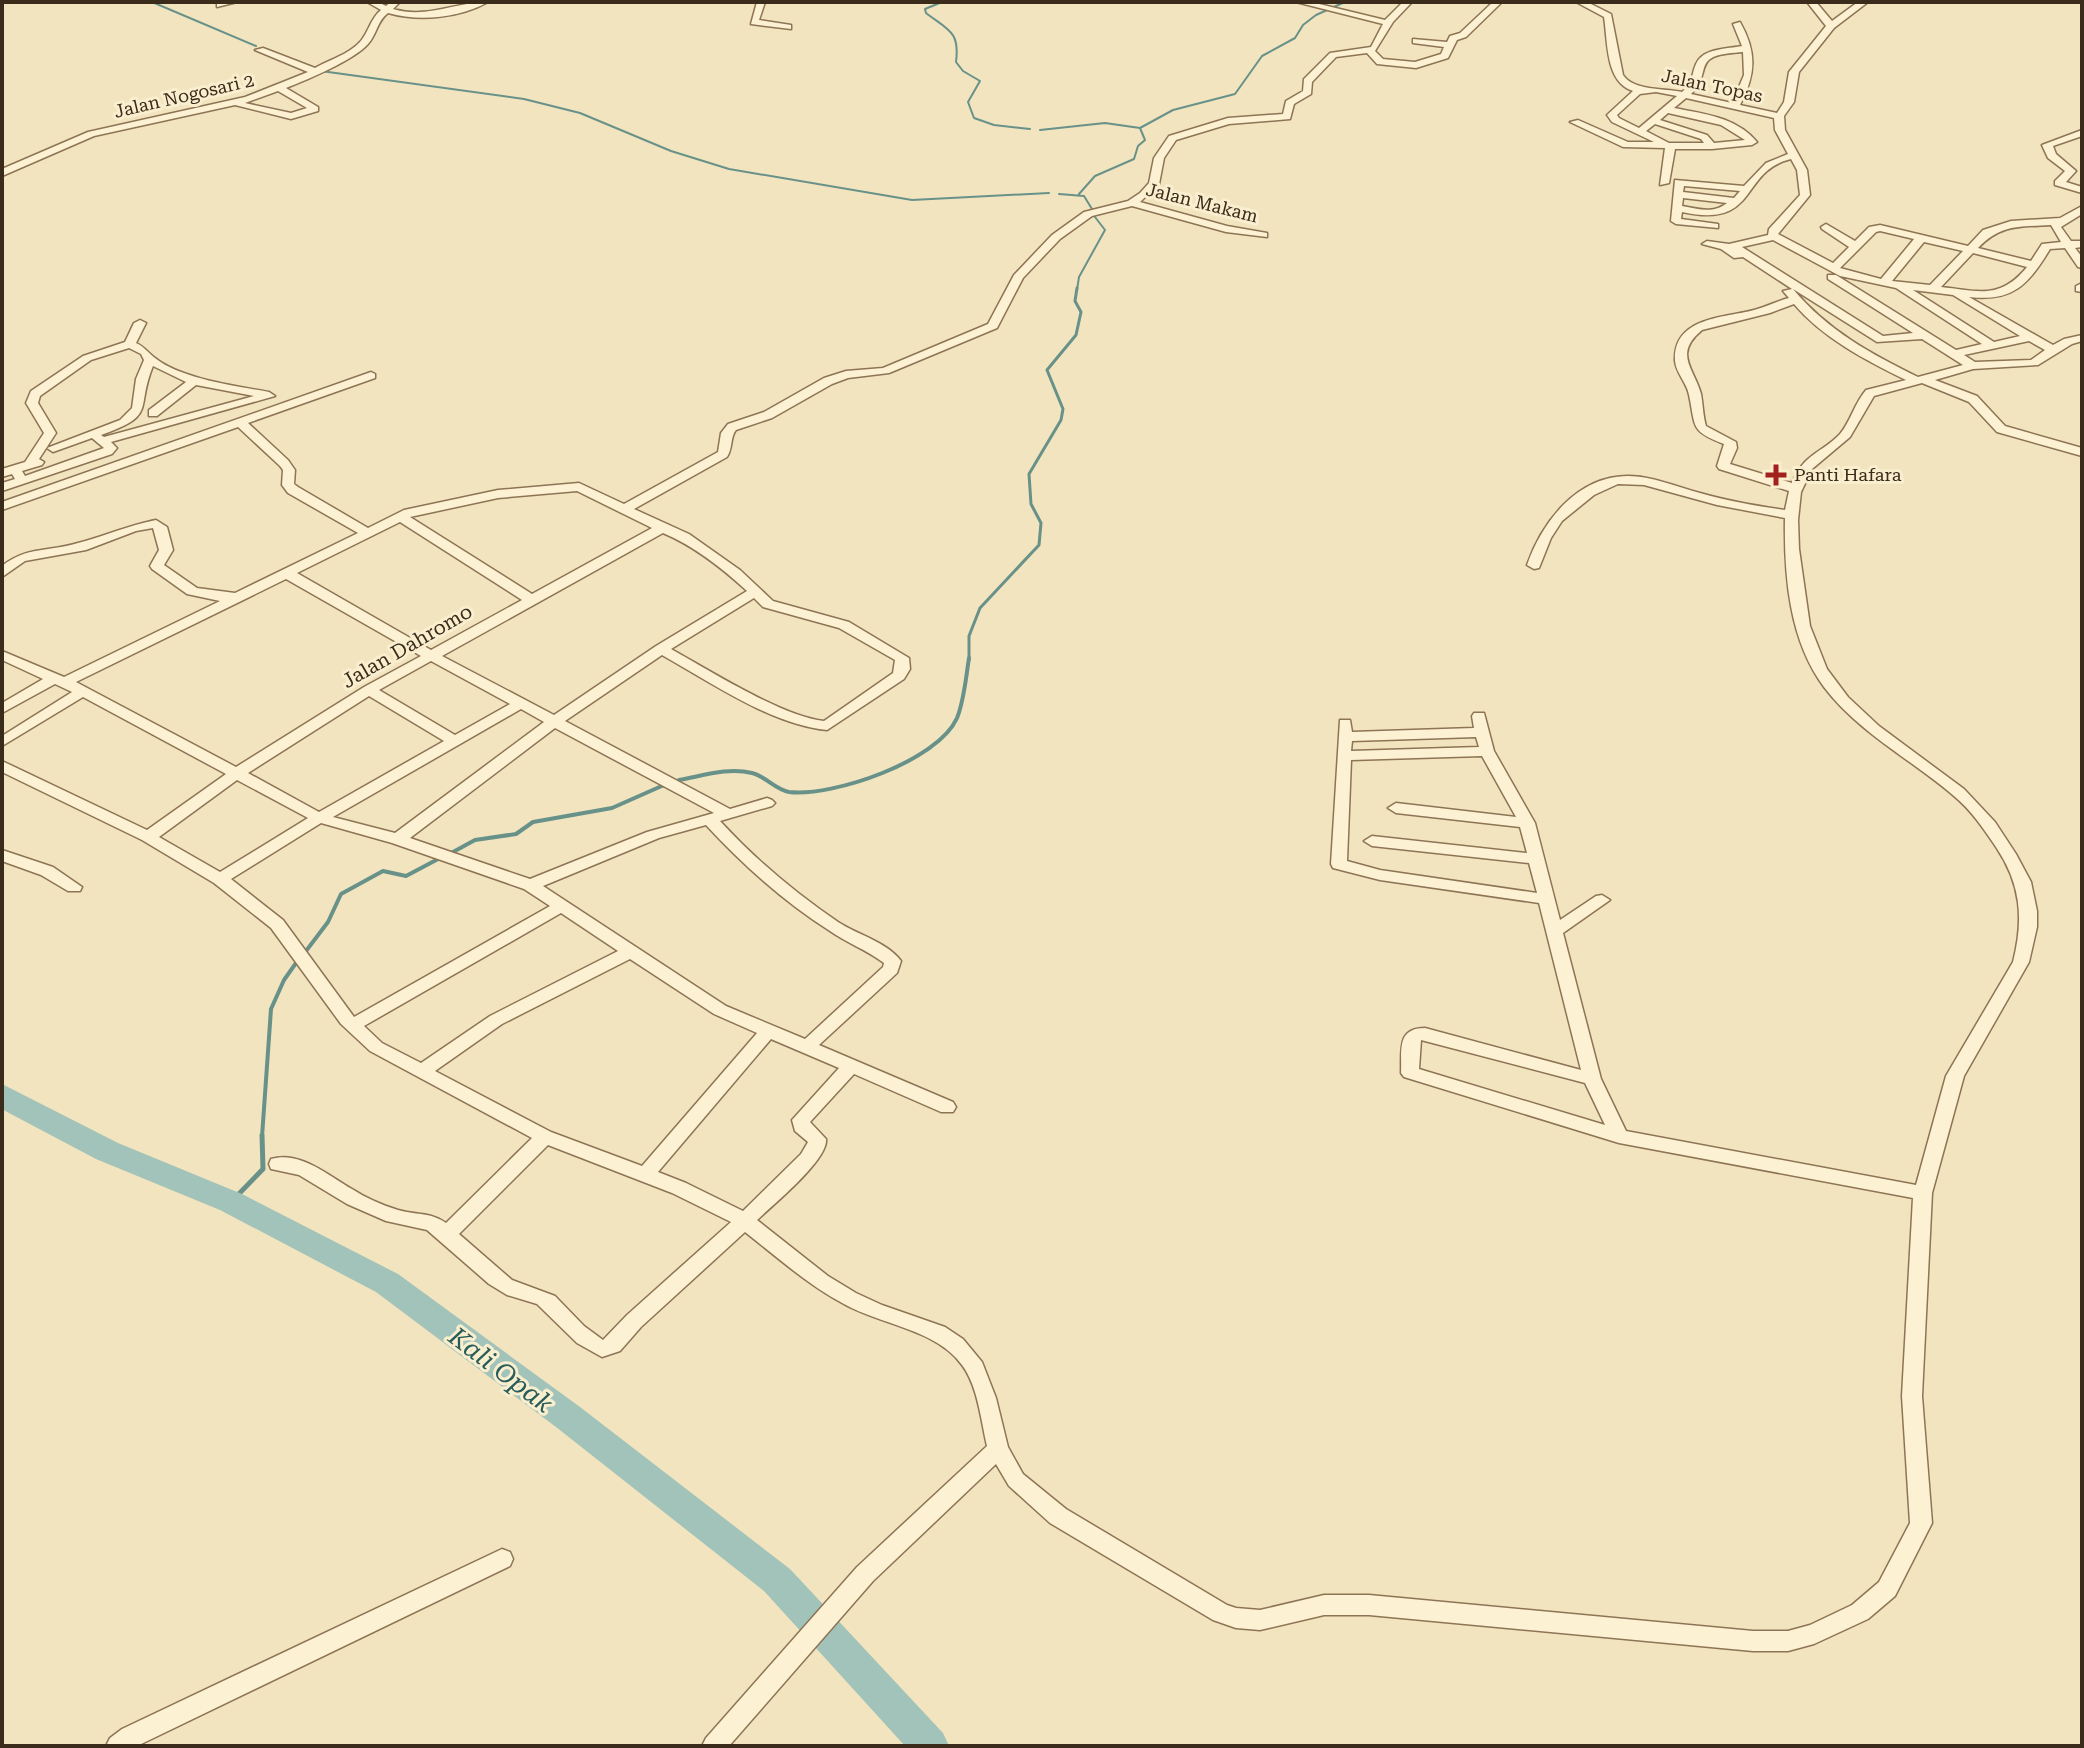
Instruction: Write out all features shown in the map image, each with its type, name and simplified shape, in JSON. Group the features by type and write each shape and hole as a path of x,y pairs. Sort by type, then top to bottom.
{"street":[{"path":"220,5 233,2"},
{"path":"371,2 385,9 428,17 484,2"},
{"name":"Jalan Nogosari 2","path":"2,173 91,134 234,103 317,72 363,44 373,22 396,2"},
{"path":"761,2 754,22 788,27"},
{"path":"1300,2 1388,23"},
{"path":"625,509 723,454 727,433 732,427 768,415 837,377 885,371 993,326 1018,277 1056,237 1088,214 1132,203 1154,184 1159,158 1177,134 1228,121 1287,117 1289,103 1308,92 1307,81 1330,56 1370,51 1376,47 1388,23 1408,2"},
{"path":"1370,51 1380,62 1413,66 1447,55 1453,38 1463,35 1498,2"},
{"path":"1580,2 1608,16 1618,75 1625,85 1639,91 1612,116 1670,147"},
{"path":"1811,2 1831,26"},
{"path":"1864,2 1831,26 1794,72 1789,102 1779,116 1780,130 1802,170 1805,195 1774,235 1733,246 1881,340 1924,335"},
{"path":"1735,106 1749,81 1748,48 1737,24"},
{"path":"1416,41 1450,45"},
{"path":"1641,131 1698,82 1701,63 1709,55 1748,48"},
{"path":"260,50 317,72"},
{"path":"234,103 291,116 315,109 280,88"},
{"name":"Jalan Topas","path":"1639,91 1666,89 1779,116"},
{"path":"1575,122 1623,145 1670,147 1752,142 1746,134 1728,124 1668,110"},
{"path":"1655,121 1704,137 1712,146"},
{"path":"2082,133 2047,145 2052,156 2071,171 2059,183 2082,190"},
{"path":"1664,183 1670,147"},
{"path":"1679,208 1716,213 1734,201 1763,168 1779,156 1794,155"},
{"path":"1714,226 1676,221 1679,182 1745,189"},
{"path":"1679,195 1734,201"},
{"name":"Jalan Makam","path":"1132,203 1220,227 1263,235"},
{"path":"1933,289 1987,232 2005,225 2058,221 2082,209"},
{"path":"2058,221 2055,227 2082,265"},
{"path":"1684,238 1687,223"},
{"path":"1826,227 1857,247"},
{"path":"1836,273 1876,228 2034,265"},
{"path":"1774,235 1973,366"},
{"path":"1890,283 1922,237"},
{"path":"1707,244 1725,246 1776,278 1795,300 1850,344 1973,399 2001,429 2082,452"},
{"path":"1793,285 1836,273 1991,296 2007,293 2018,286 2046,246 2082,244"},
{"path":"1890,283 1991,345"},
{"path":"1953,292 2053,350"},
{"path":"1795,300 1773,305 1760,313 1704,323 1686,338 1681,363 1695,392 1701,431 1730,442 1723,466 1797,489"},
{"path":"130,344 140,323"},
{"path":"1955,354 2030,337"},
{"path":"2,766 148,837 220,879 277,924 353,1025 376,1047 545,1137 679,1188 745,1221 821,1281 849,1298 875,1311 938,1333 956,1345 972,1362 986,1398 998,1449 1016,1480 1058,1516 1190,1597 1245,1622 1261,1623 1322,1605 1369,1605 1753,1641 1788,1641 1814,1634 1860,1612 1887,1589 1921,1523 1912,1396 1923,1193 1955,1076 2021,962 2027,942 2029,898 2016,863 1959,792 1889,742 1856,713 1829,683 1802,628 1790,515 1802,473 1819,454 1831,448 1849,431 1866,397 1877,390 1973,366 2034,363 2068,341 2082,338"},
{"path":"1881,340 1881,351 1923,379"},
{"path":"2,487 29,465 98,438 269,396 194,381 150,360 145,352 130,344 87,358 35,394 32,403 58,452"},
{"path":"98,438 124,423 138,409 142,379 150,360"},
{"path":"2,506 371,376"},
{"path":"153,413 194,381"},
{"path":"198,413 224,389"},
{"path":"138,409 175,421"},
{"path":"242,421 284,463 289,470 288,485 293,490 367,533"},
{"path":"13,475 58,452 108,451 111,448 98,438"},
{"path":"1534,565 1545,531 1554,519 1597,485 1610,480 1651,483 1737,506 1790,515"},
{"path":"2,709 401,517 498,494 564,486 579,487 692,542 735,573 768,604 844,625 868,637 902,658 903,669 874,693 820,727 784,713 661,649"},
{"path":"401,517 530,599"},
{"path":"2,573 21,558 81,547 133,528 156,524 160,527 166,550 157,566 180,587 199,594 236,597"},
{"name":"Jalan Dahromo","path":"148,837 236,774 369,690 662,528"},
{"path":"288,574 430,655 728,814"},
{"path":"398,839 555,721 661,649 755,592"},
{"path":"2,655 83,691 319,818 398,839 530,885 720,1010 947,1107"},
{"path":"2,673 20,662"},
{"path":"369,690 454,740"},
{"path":"2,742 83,691"},
{"path":"220,879 319,818 520,704"},
{"path":"1545,899 1380,875 1339,864 1345,730 1480,724 1487,751 1527,823 1592,1079 1619,1136"},
{"path":"1344,756 1487,751"},
{"path":"530,885 623,845 767,803"},
{"path":"1396,808 1527,823"},
{"path":"709,819 735,848 793,898 836,928 893,961 891,969 808,1046"},
{"path":"1372,841 1537,859"},
{"path":"2,855 47,871 74,887"},
{"path":"1553,932 1602,900"},
{"path":"353,1025 563,905"},
{"path":"422,1072 492,1020 630,952"},
{"path":"644,1176 769,1030"},
{"path":"1592,1079 1425,1034 1416,1034 1412,1038 1410,1073 1619,1136 1923,1193"},
{"path":"278,1164 300,1166 354,1198 400,1218 431,1223 479,1261 490,1275 514,1290 541,1295 552,1303 584,1341 602,1349 613,1345 634,1321 745,1221 814,1151 818,1145 817,1139 801,1126 801,1120 851,1066"},
{"path":"446,1235 545,1137"},
{"path":"714,1746 865,1574 998,1449"},
{"path":"118,1746 144,1730 502,1559"}],"waterway":[{"path":"152,2 256,46"},
{"path":"942,2 925,9 926,13 951,32 956,44 956,62 963,71 980,81 968,102 974,118 994,125 1030,129"},
{"path":"1140,128 1173,110 1235,94 1262,56 1295,38 1303,25 1316,15 1345,2"},
{"path":"321,71 524,99 580,113 671,151 729,169 912,200 1049,193"},
{"path":"1040,130 1105,123 1140,128"},
{"path":"1079,194 1095,176 1134,159 1138,146 1145,140 1140,128"},
{"path":"1059,194 1084,196 1092,209"},
{"path":"1077,290 1079,277 1105,230 1095,217"},
{"path":"969,658 969,636 980,608 1039,545 1041,523 1031,504 1029,474 1061,420 1063,409 1047,370 1076,335 1081,312 1075,301 1077,288"},
{"path":"679,780 743,771 757,775 784,791 808,792 831,789 882,773 907,762 946,734 957,718 969,658"},
{"path":"453,852 475,840 516,834 533,822 612,808 664,785"},
{"path":"306,951 328,922 341,894 383,871 406,876 440,858"},
{"path":"262,1136 271,1009 284,980 296,963"},
{"name":"Kali Opak","path":"2,1094 19,1106 107,1151 231,1202 387,1283 568,1417 777,1580 930,1746"},
{"path":"231,1202 263,1169 262,1136"}],"place":[{"name":"Panti Hafara","path":"1776,475"}]}
